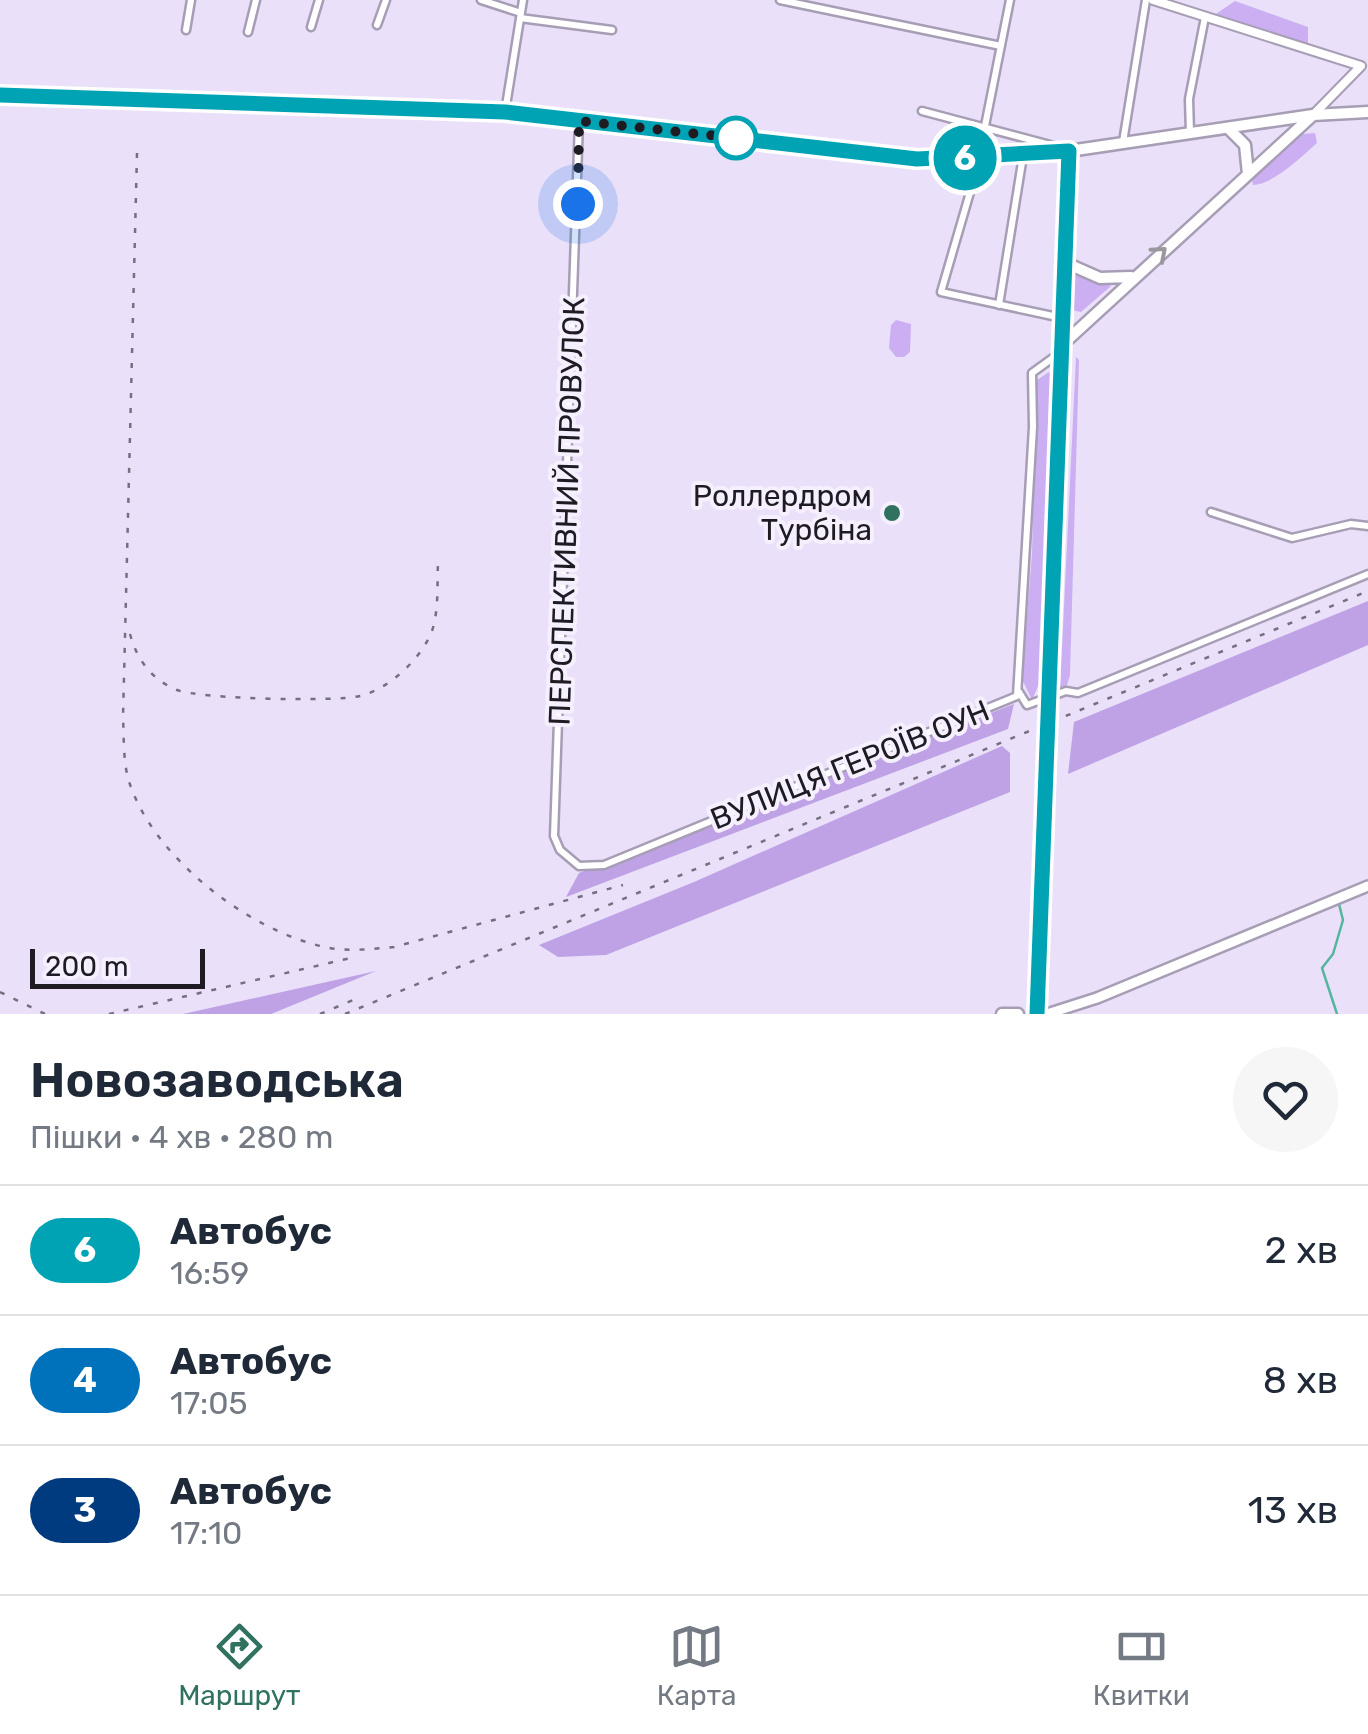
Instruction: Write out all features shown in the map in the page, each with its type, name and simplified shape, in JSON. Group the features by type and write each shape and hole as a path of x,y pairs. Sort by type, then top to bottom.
{"main road":[{"path":"1036,1014 1069,151 1314,115 1368,112"},
{"path":"1063,347 1134,276 1314,115"},
{"path":"1227,128 1244,145 1248,174"},
{"path":"1066,263 1100,278 1134,276"},
{"path":"1047,1014 1097,998 1368,886"},
{"path":"1002,1014 1018,1014"}],"street":[{"path":"186,30 191,0"},
{"path":"248,32 256,0"},
{"path":"311,27 320,0"},
{"path":"377,26 386,0"},
{"path":"481,0 521,16 612,30"},
{"path":"505,112 524,0"},
{"path":"780,0 1001,46"},
{"path":"985,127 1010,0"},
{"path":"1123,143 1149,0 1364,66 1314,115"},
{"path":"1190,133 1189,98 1205,17"},
{"path":"0,96 505,112 886,156 980,158 1069,151 1068,147 922,110"},
{"name":"ПЕРСПЕКТИВНИЙ ПРОВУЛОК","path":"579,121 554,836 560,850 579,866 604,865"},
{"path":"999,304 1023,156"},
{"path":"980,158 941,292 1064,318"},
{"name":"ВУЛИЦЯ ГЕРОЇВ ОУН","path":"604,865 1019,692 1032,373 1063,347"},
{"path":"1211,512 1292,538 1351,524 1368,526"},
{"path":"1019,692 1026,705 1066,691 1078,693 1368,574"}],"shaded area":[{"path":"1235,1 1308,27 1308,48 1213,16"},
{"path":"1315,133 1317,143 1278,175 1253,185 1252,179 1302,134"},
{"path":"1073,272 1111,286 1081,312 1072,310"},
{"path":"896,320 911,324 910,352 904,357 896,357 889,348 891,325"},
{"path":"1076,357 1079,360 1070,675 1067,685 1060,690"},
{"path":"1049,372 1054,382 1039,684 1032,700 1022,679 1032,554 1036,389 1037,380"},
{"path":"1368,601 1368,645 1068,774 1074,722"},
{"path":"1014,704 1008,729 566,897 579,873"},
{"path":"1002,746 1010,753 1010,792 606,955 558,957 539,945 694,882"},
{"path":"376,971 271,1014 183,1014"}],"waterway":[{"path":"1337,1014 1322,968 1333,954 1343,920 1339,904"}],"railway":[{"path":"137,153 124,755 128,778 157,835 180,861 235,907 295,938 334,949 394,947 623,885"},
{"path":"130,634 147,668 177,690 268,699 360,696 393,680 427,642 436,614 438,563"},
{"path":"345,1014 1368,591"},
{"path":"109,1014 355,957"},
{"path":"0,992 45,1014"},
{"path":"320,1014 358,998"}],"bus line":[{"name":"6","path":"0,95 505,112 917,159 1069,151 1037,1014"}],"place":[{"name":"Роллердром Турбіна","path":"892,513"}],"route":[{"path":"578,204 579,121 736,138"}]}
